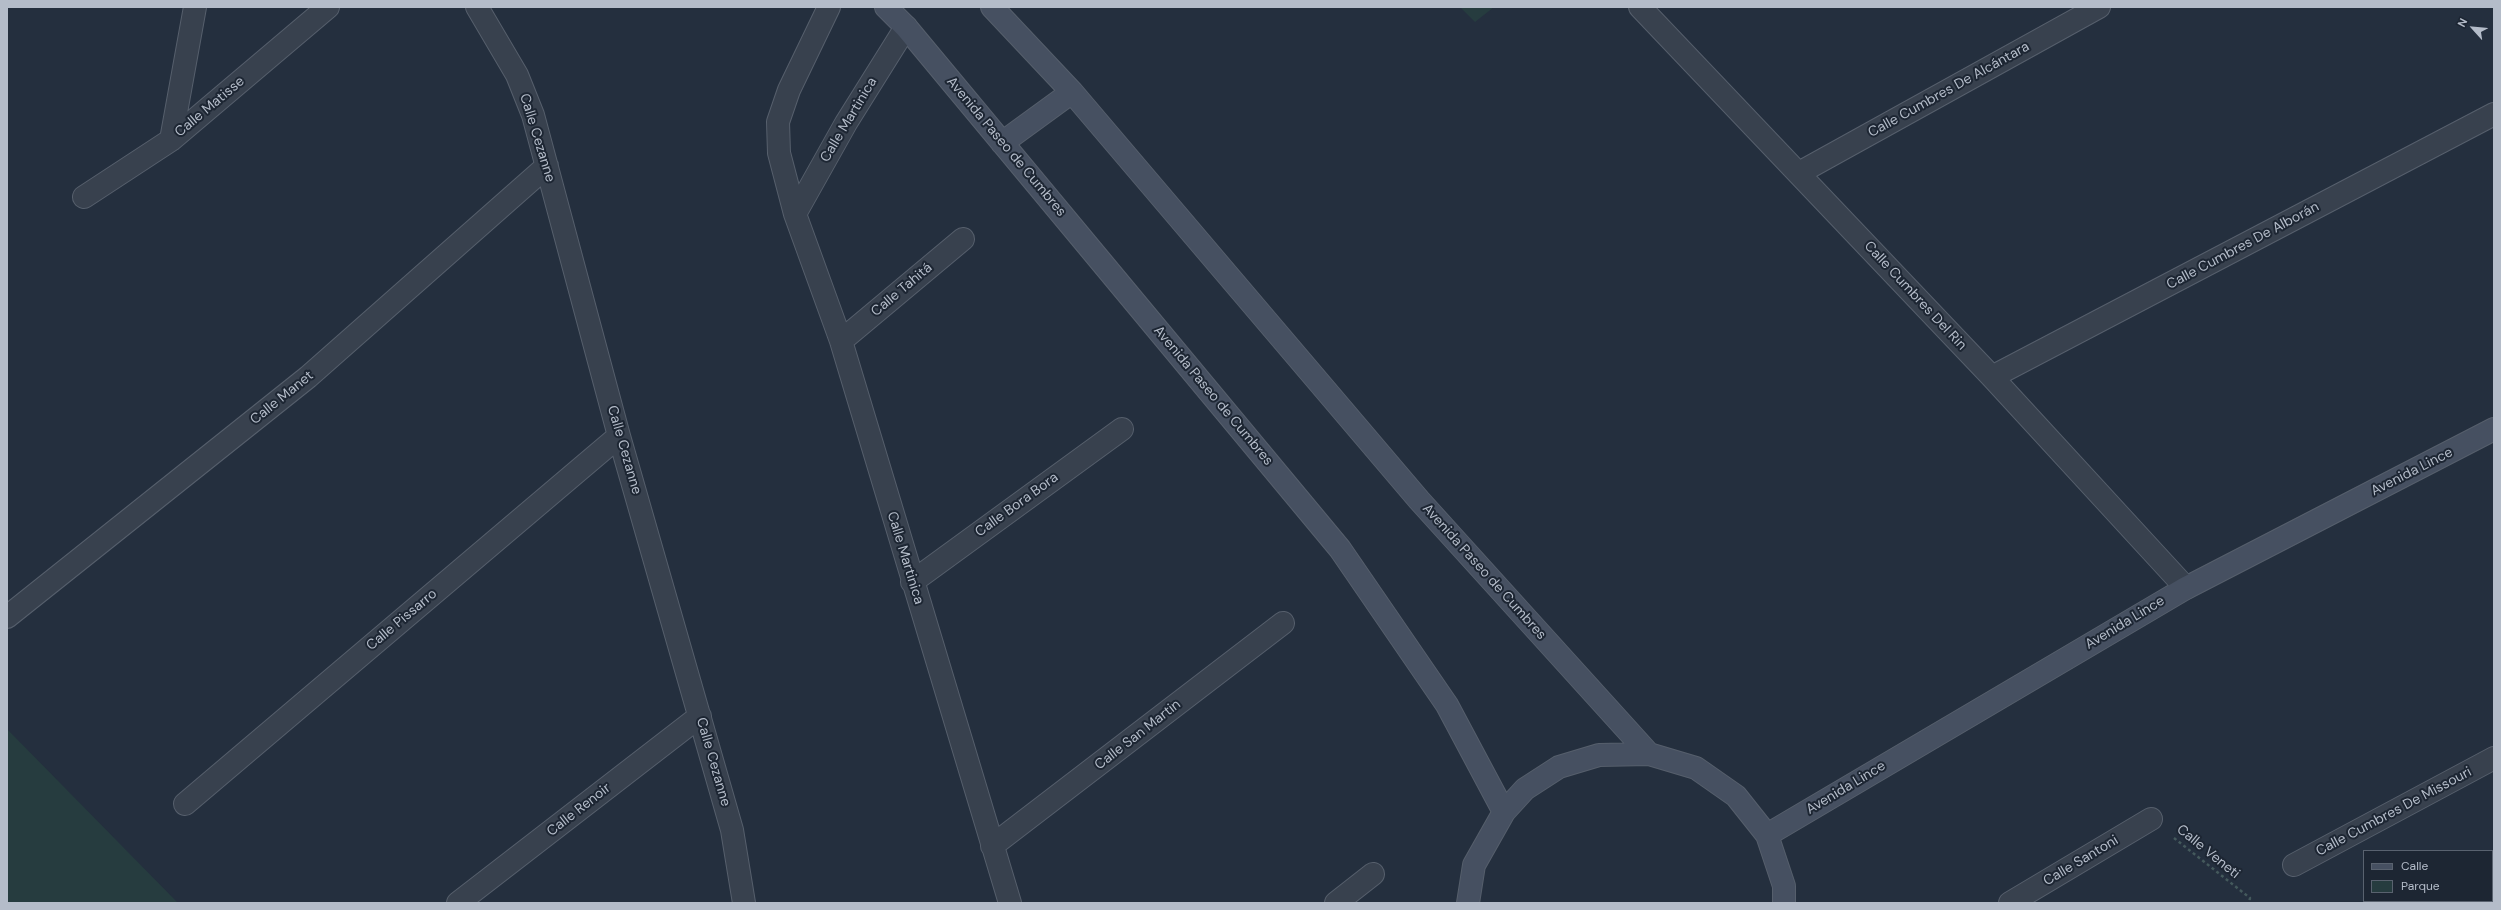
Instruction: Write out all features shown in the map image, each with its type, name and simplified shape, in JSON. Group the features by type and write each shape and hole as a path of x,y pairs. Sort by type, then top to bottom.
{"street":[{"path":"171,140 195,7"},
{"name":"Calle Matisse","path":"84,197 171,140 328,7"},
{"name":"Calle Cezanne","path":"477,7 517,75 533,115 619,436 732,830 744,903"},
{"name":"Calle Martinica","path":"829,7 789,90 778,122 778,153 795,214 841,341 912,582 1010,903"},
{"name":"Avenida Paseo de Cumbres","path":"886,7 906,27 1340,549 1447,705 1504,812"},
{"name":"Avenida Paseo de Cumbres","path":"992,7 1072,92 1419,500 1649,754"},
{"name":"Calle Cumbres Del Rin","path":"1640,7 1992,377 2186,588"},
{"name":"Calle Cumbres De Alcántara","path":"1799,173 2099,7"},
{"name":"Calle Martinica","path":"795,214 846,123 906,27"},
{"path":"1002,144 1072,92"},
{"name":"Calle Cumbres De Alborán","path":"1992,377 2494,114"},
{"name":"Calle Manet","path":"7,617 308,377 547,166"},
{"name":"Calle Tahitá","path":"841,341 963,239"},
{"name":"Calle Bora Bora","path":"912,582 1122,428"},
{"name":"Avenida Lince","path":"1766,835 2186,588 2494,429"},
{"name":"Calle Pissarro","path":"185,804 619,436"},
{"name":"Calle San Martin","path":"992,846 1283,623"},
{"name":"Calle Renoir","path":"458,903 700,716"},
{"path":"1468,903 1474,865 1504,812 1525,789 1560,767 1599,755 1649,754 1696,768 1736,796 1766,835 1784,886 1784,903"},
{"name":"Calle Cumbres De Missouri","path":"2294,865 2494,758"},
{"name":"Calle Santoni","path":"2010,903 2151,819"},
{"path":"1336,903 1373,874"}],"path":[{"name":"Calle Veneti","path":"2151,819 2250,898 2249,903"}],"green space":[{"path":"1460,7 1494,7 1475,22"},
{"path":"7,729 178,903 7,903"}]}
